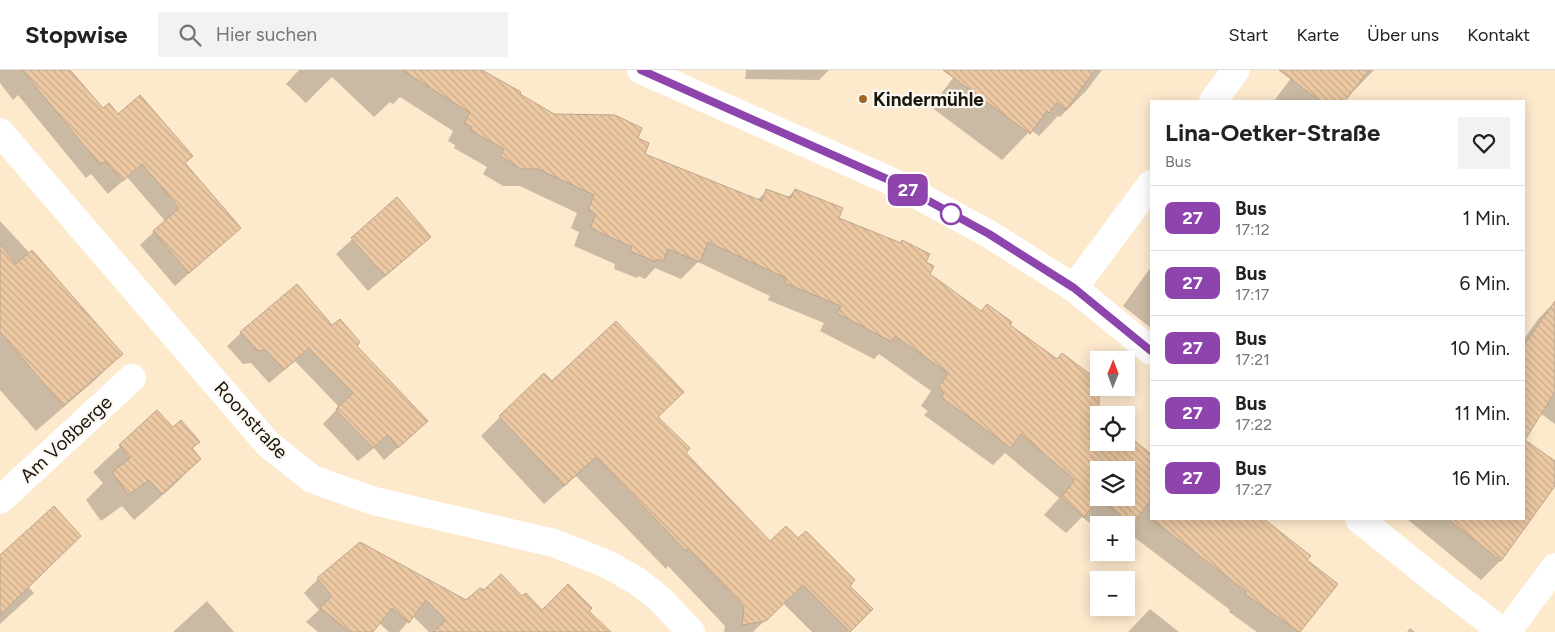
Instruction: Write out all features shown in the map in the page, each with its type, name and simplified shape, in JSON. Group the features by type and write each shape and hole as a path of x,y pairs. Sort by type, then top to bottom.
{"street":[{"path":"641,70 896,183 989,234 1074,288 1150,350"},
{"path":"1214,100 1236,70"},
{"name":"Roonstraße","path":"0,132 268,444 312,479 374,501 554,543 607,564 637,581 659,598 692,632"},
{"path":"1074,288 1150,185"},
{"name":"Am Voßberge","path":"0,500 132,378"},
{"path":"1360,520 1503,632"},
{"path":"1507,632 1555,567"}],"building":[{"path":"22,70 70,70 103,108 109,103 118,114 140,95 193,156 185,163 241,228 189,273 153,231 179,208 142,164 123,181 105,161 100,165"},
{"path":"402,70 482,70 521,92 520,94 554,114 615,115 642,128 638,138 649,143 645,154 762,201 766,189 791,198 795,189 843,208 839,218 901,243 902,240 930,254 926,262 934,266 930,274 981,311 987,304 1012,322 1010,325 1057,359 1062,353 1090,374 1090,396 1099,396 1099,406 1090,406 1090,451 1135,451 1135,441 1150,453 1150,501 1135,521 1135,516 1121,516 1109,506 1135,506 1135,461 1090,461 1090,506 1093,506 1084,517 1061,497 1075,480 1021,434 1011,448 941,397 944,393 938,388 948,373 895,336 892,342 837,313 841,306 785,283 786,278 708,242 700,262 668,249 663,262 657,259 656,262 630,251 632,247 590,228 596,214 588,210 594,195 538,169 521,169 500,156 504,149 470,130 472,127 464,123 470,113"},
{"path":"943,70 1095,70 1066,110 1057,103 1049,113 1047,111 1030,134"},
{"path":"1279,70 1369,70 1346,100 1319,100"},
{"path":"397,197 431,237 385,276 351,238"},
{"path":"0,244 16,264 32,250 123,354 63,406 0,332"},
{"path":"297,284 332,325 340,319 360,342 357,346 428,421 398,448 388,435 373,448 338,412 336,409 353,393 309,348 284,370 266,350 257,351 240,332"},
{"path":"1555,301 1555,392 1525,440 1525,344"},
{"path":"616,321 684,392 658,417 690,448 686,453 770,541 786,526 798,538 806,531 855,580 850,586 873,609 850,632 803,585 766,621 742,625 744,607 688,548 686,551 596,457 564,486 499,416 544,373 552,381"},
{"path":"157,410 173,427 181,420 200,442 192,448 201,459 162,494 149,480 128,495 112,472 130,458 119,445"},
{"path":"1525,440 1555,461 1555,486 1501,561 1449,520 1525,520"},
{"path":"54,506 81,536 0,615 0,555"},
{"path":"1152,520 1265,520 1311,556 1307,560 1338,584 1300,632 1245,594 1247,592"},
{"path":"360,542 466,600 480,588 484,590 501,574 522,596 526,593 542,610 568,584 592,608 589,611 611,632 433,632 446,620 426,600 409,623 392,608 373,632 350,632 320,608 332,596 317,578"}],"bus line":[{"name":"27","path":"641,70 911,191 989,234 1074,288 1150,350"}],"place":[{"name":"Kindermühle","path":"863,99"}]}
